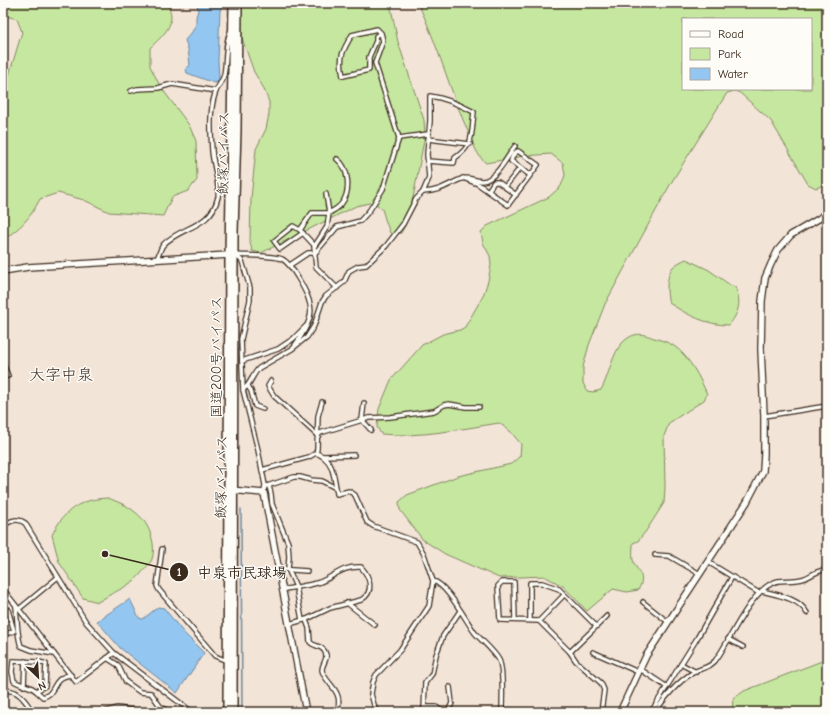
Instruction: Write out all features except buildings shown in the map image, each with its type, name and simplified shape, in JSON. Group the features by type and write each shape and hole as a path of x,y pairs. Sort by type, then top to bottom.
{"highway":[{"name":"国道200号バイパス","path":"227,712 231,490 233,3"},
{"name":"飯塚バイパス","path":"231,255 238,3"},
{"name":"飯塚バイパス","path":"231,490 233,712"}],"street":[{"path":"157,259 162,247 167,242 200,223 209,215 215,206 218,191 212,160 211,133 213,106 216,91 224,74 228,34 233,25"},
{"path":"290,265 308,253 314,253 337,227 360,221 369,211 383,189 399,138 375,63 383,40 381,33 377,28 352,35 342,51 340,64 343,76 369,70 369,57 376,42 376,36 381,33"},
{"path":"131,91 136,89 158,88 172,84 216,91"},
{"path":"243,390 248,386 259,368 292,349 307,337 314,326 322,302 326,296 344,282 349,271 358,266 366,265 372,262 375,255 386,246 403,224 416,199 423,192 429,178 427,161 430,96 444,98 460,104 474,112 470,144 455,158 454,163 427,161"},
{"path":"399,138 428,134"},
{"path":"428,139 470,144"},
{"path":"423,192 439,190 463,178 480,181 492,178 515,146"},
{"path":"463,178 478,184 508,205 538,165 516,151 511,161 530,175"},
{"path":"314,245 301,232 293,226 274,241 280,249 301,232 312,213 329,213 337,209 342,203 348,184 343,166 337,159"},
{"path":"505,187 520,168"},
{"path":"488,191 494,182 498,182 516,195"},
{"path":"326,194 329,213 327,227 314,245 314,253 316,267 337,288"},
{"path":"620,712 646,656 747,502 763,471 764,416 761,349 762,302 765,278 775,256 791,235 820,218 827,211"},
{"path":"231,255 240,258 242,261 250,288 250,300 241,339 243,390 258,450 264,490 288,543 288,570 296,587 304,620 309,628 310,642 316,646 322,647 327,658 323,667 323,674 337,694 338,709 333,712"},
{"path":"3,271 28,267 231,255 272,257 282,259 290,265 307,294 312,310 304,333 292,349"},
{"path":"242,361 278,349 293,339 308,324"},
{"path":"3,364 8,376"},
{"path":"271,381 268,386 274,396 318,436"},
{"path":"248,386 255,406 263,409"},
{"path":"316,454 318,416 322,402"},
{"path":"364,404 362,420 371,430"},
{"path":"318,436 320,433 369,418 434,411 444,405 449,404 466,407 479,406"},
{"path":"764,416 827,406"},
{"path":"262,470 316,454 323,456 354,455"},
{"path":"323,456 331,465 337,494 350,491 355,495 367,522 370,525 417,542 424,554 433,581 429,606 400,650 376,675 371,694 376,712"},
{"path":"231,490 264,490 269,486 294,477 322,481 336,488"},
{"path":"269,486 269,503 278,569 306,712"},
{"path":"3,526 15,520 21,520 25,523 86,622 114,653 192,712"},
{"path":"162,549 157,586 159,590 215,656 228,662"},
{"path":"656,555 669,556 700,574"},
{"path":"708,562 732,577 761,592 791,600 801,605 807,613"},
{"path":"282,590 318,583 344,569 361,567 364,570 370,584 369,592 365,598 361,600 330,608 304,620 289,624"},
{"path":"278,569 307,571"},
{"path":"652,711 657,709 671,691 696,672 706,668 714,662 742,615 761,592 777,581 804,579 816,571 827,570"},
{"path":"19,609 58,577"},
{"path":"652,711 732,577"},
{"path":"433,581 436,582 450,596 474,632 499,660 502,668 502,712"},
{"path":"515,620 514,582 502,582 498,586 500,620 539,621 570,652 576,661 601,683 604,690 601,712"},
{"path":"530,620 530,583 542,583 558,589 595,625"},
{"path":"3,589 76,682 114,653"},
{"path":"539,621 564,594"},
{"path":"643,602 668,622"},
{"path":"347,603 375,625"},
{"path":"16,605 16,632"},
{"path":"3,608 8,610 20,646 31,650 54,654"},
{"path":"442,712 436,707 424,710 425,683 432,674 436,655 443,636 460,611"},
{"path":"570,652 595,625 607,616"},
{"path":"3,635 16,632"},
{"path":"728,639 744,647"},
{"path":"593,652 639,671 666,687"},
{"path":"107,658 118,666 126,682 140,692 151,693 160,706 169,712"},
{"path":"36,691 43,689 45,686 46,664 39,662 13,661 12,672 14,681 32,688 43,697 49,694 60,678 71,675"},
{"path":"24,686 26,661"},
{"path":"681,664 696,672"},
{"path":"448,712 452,703 450,687"},
{"path":"3,691 13,691 22,696 33,712"},
{"path":"104,712 117,708 154,712"}],"green space":[{"path":"3,3 167,3 170,10 170,23 164,33 150,48 150,66 160,86 189,125 196,141 197,180 188,191 172,197 163,216 109,212 84,200 58,193 40,199 24,222 3,240 3,95 22,32 17,19 6,16 3,17"},
{"path":"240,3 390,3 398,42 424,120 425,135 413,198 405,226 401,233 395,235 390,233 382,209 374,202 356,206 261,253 252,251 250,242 251,198 256,149 266,129 269,114 269,102 263,87 254,72 242,38"},
{"path":"418,3 827,3 827,175 823,185 816,188 808,184 771,121 740,93 735,91 727,93 671,183 605,304 589,345 583,367 583,383 587,391 593,392 601,390 613,358 619,347 631,336 641,334 667,342 679,350 694,368 707,394 704,400 669,423 664,436 664,503 646,531 638,541 633,543 633,560 641,577 641,585 638,590 627,592 613,589 587,611 563,586 544,576 499,578 445,554 423,540 400,510 399,502 407,495 458,476 511,464 520,456 521,444 510,431 499,423 410,435 381,434 377,427 379,409 391,380 422,345 443,334 460,330 465,327 483,296 491,265 490,256 483,243 481,232 487,226 549,197 561,186 565,175 563,163 551,154 524,156 486,163 476,150 462,118"},
{"path":"686,259 709,270 735,287 739,302 735,316 729,325 721,325 705,321 683,312 669,303 667,285 670,272 675,265"},
{"path":"108,498 129,507 140,516 150,533 153,553 151,561 135,580 98,602 83,598 59,562 52,535 62,519 74,508 89,501"},
{"path":"827,659 827,710 825,712 732,712 733,699 744,691"}],"water":[{"path":"197,3 221,3 222,5 220,11 218,61 219,77 218,82 214,83 187,73 186,69 190,65 185,40 192,32 196,24 198,10"},
{"path":"130,599 139,618 143,619 158,607 164,608 183,632 204,653 177,693 120,648 97,621"}],"waterway":[{"path":"241,509 242,712"}],"place":[{"name":"中泉市民球場","path":"105,554"}],"district":[{"name":"大字中泉","path":"61,374"}]}
